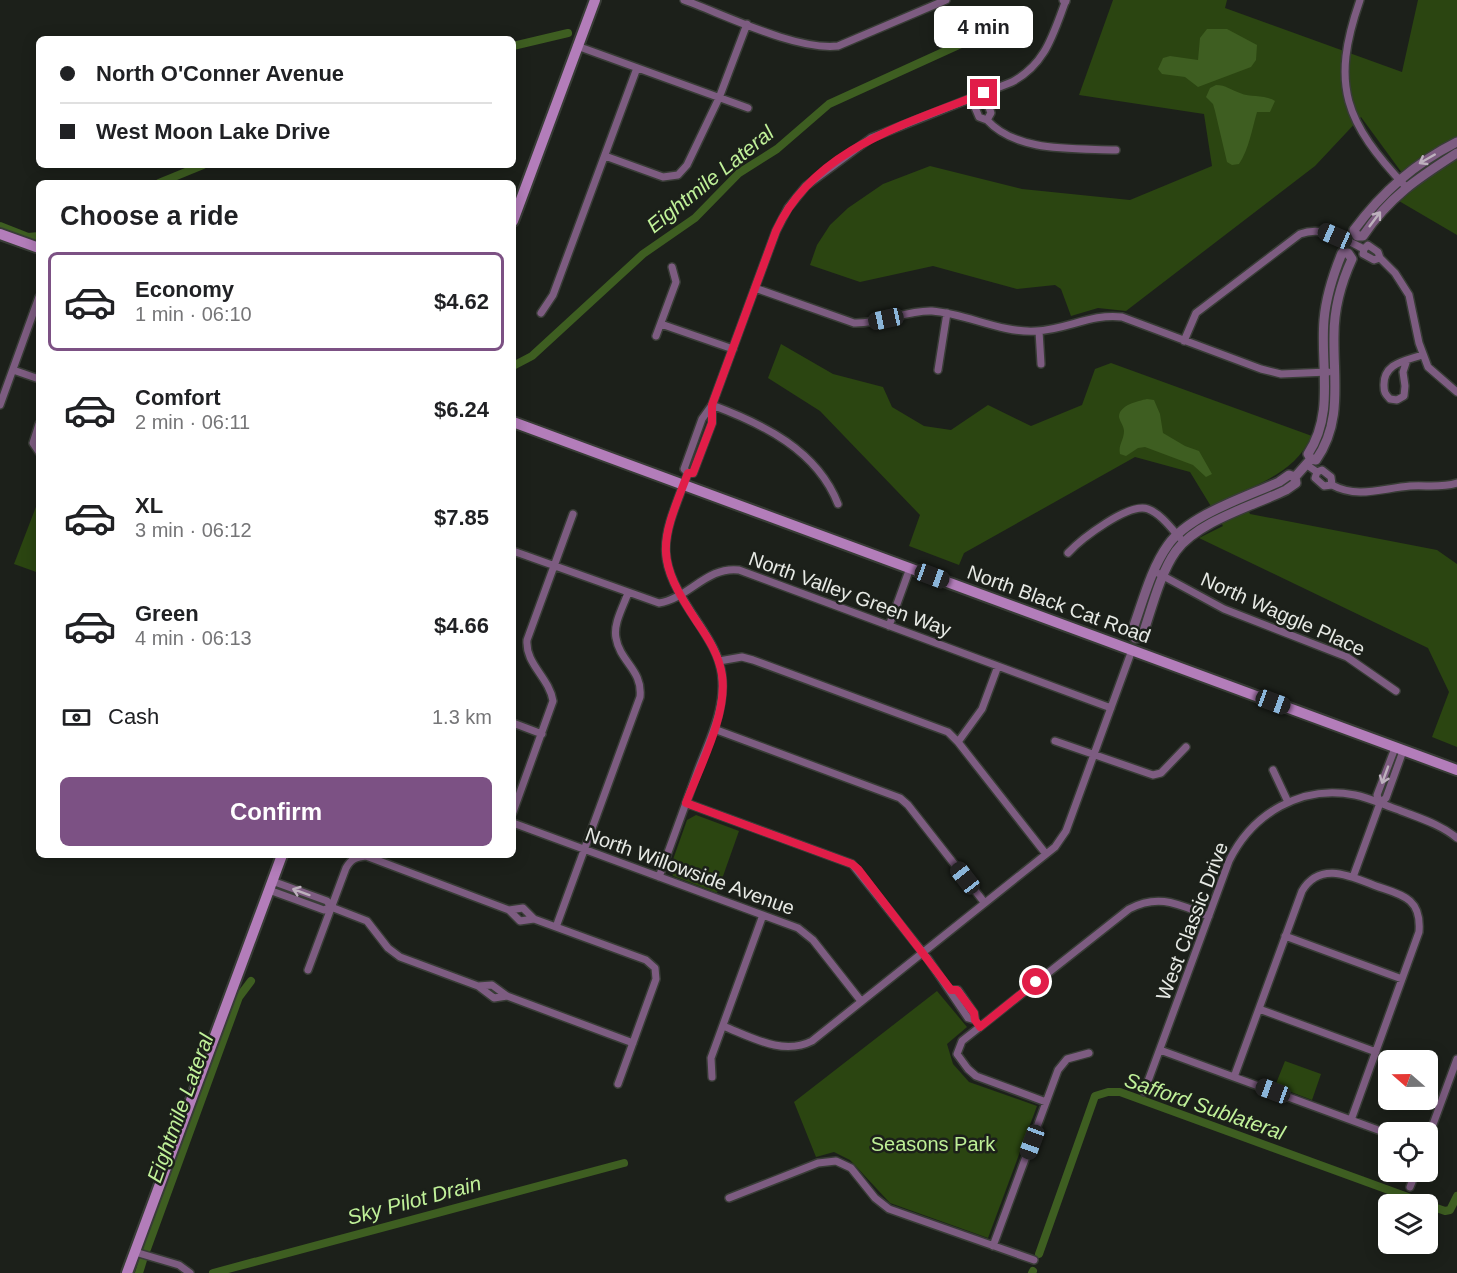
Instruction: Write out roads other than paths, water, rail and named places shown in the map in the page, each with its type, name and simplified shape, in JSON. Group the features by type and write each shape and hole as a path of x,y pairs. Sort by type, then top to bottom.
{"main road":[{"path":"516,213 595,0"},
{"path":"0,234 36,247"},
{"name":"North Black Cat Road","path":"516,423 1457,770"},
{"path":"128,1273 281,858"}],"street":[{"path":"684,0 811,46 838,46 946,0"},
{"path":"659,877 714,729 723,693 719,661 708,639 680,596 669,572 665,544 669,521 688,473 684,469 702,419 712,405 781,221 806,186 871,138 1020,77 1041,58 1050,42 1065,0"},
{"path":"1360,0 1345,50 1346,91 1353,114 1364,136 1406,187"},
{"path":"605,156 663,177 678,175 687,165 719,98 747,24"},
{"path":"577,46 748,108"},
{"path":"541,313 553,295 637,68"},
{"path":"984,93 991,113 987,120"},
{"path":"971,98 979,117 987,120 994,128 1026,141 1070,148 1116,150"},
{"path":"1181,538 1142,637 1136,638 1131,634 1154,571 1166,547 1181,538 1286,490 1296,483 1295,477 1309,462 1316,460 1332,429 1336,400 1335,320 1342,283 1352,259 1354,230 1368,210 1398,180 1418,164 1457,142"},
{"path":"1457,153 1406,187 1391,200 1363,236 1342,253 1328,292 1324,319 1324,417 1317,438 1308,454 1309,462 1317,472 1315,478 1324,486 1332,485 1360,493 1408,486 1445,487 1457,483"},
{"path":"1184,341 1197,313 1300,234 1311,229 1322,230 1364,249 1363,254 1374,260 1380,258 1395,272 1409,295 1422,355 1428,367 1457,393"},
{"path":"656,336 676,282 672,267"},
{"path":"755,288 854,323 918,312 947,313 1008,329 1039,331 1061,328 1098,316 1111,316 1273,372 1335,372"},
{"path":"0,405 36,305"},
{"path":"938,370 947,313"},
{"path":"661,324 733,349"},
{"path":"1039,331 1041,364"},
{"path":"1407,360 1403,372 1404,396 1397,400 1390,399 1385,392 1384,381 1387,371 1397,363 1422,355"},
{"path":"16,371 36,378"},
{"path":"712,405 749,419 794,447 831,485 838,504"},
{"path":"36,433 33,443 36,448"},
{"path":"1068,553 1080,540 1137,508 1152,511 1181,538"},
{"path":"516,804 552,708 551,692 529,658 526,640 573,514"},
{"name":"North Valley Green Way","path":"516,552 659,603 680,596 721,570 739,570 1111,708"},
{"path":"889,626 910,568"},
{"name":"North Waggle Place","path":"1154,571 1224,609 1347,657 1396,691"},
{"path":"556,927 640,697 641,685 620,649 616,637 617,624 628,593"},
{"path":"723,1026 778,1047 795,1048 812,1041 1061,840 1136,638"},
{"path":"719,661 742,657 764,663 948,732 1046,854"},
{"path":"958,742 982,709 998,666"},
{"path":"516,724 542,734"},
{"path":"714,729 900,798 908,805 984,902"},
{"path":"1055,741 1154,775 1161,773 1186,747"},
{"path":"1353,877 1380,803 1377,795 1399,749"},
{"path":"1274,770 1287,802"},
{"name":"West Classic Drive","path":"1144,1092 1229,861 1240,841 1262,818 1287,802 1308,796 1331,793 1354,795 1429,821 1457,838"},
{"path":"686,803 852,864 923,952 968,1018 978,1023"},
{"name":"North Willowside Avenue","path":"516,824 763,915 808,934 861,1001"},
{"path":"308,970 346,868 350,861 355,858"},
{"path":"371,858 509,910 520,921 534,919"},
{"path":"1234,1077 1302,891 1314,877 1325,873 1340,873 1402,895 1417,910 1419,932 1351,1120"},
{"path":"270,886 324,910 331,907 367,921 388,948 400,957 478,986 494,998 507,996"},
{"path":"1046,1102 976,1076 960,1059 957,1049 962,1041 978,1023 1130,909 1156,900 1172,902 1209,916"},
{"path":"509,910 524,908 534,919 646,960 655,968 656,979 618,1084"},
{"path":"712,1077 711,1058 763,915"},
{"path":"1285,936 1402,979"},
{"path":"478,986 492,985 507,996 633,1043"},
{"path":"1258,1010 1376,1052"},
{"path":"1160,1050 1378,1130"},
{"path":"993,1246 1062,1064 1078,1054 1089,1053"},
{"path":"1434,1122 1457,1059"},
{"path":"729,1198 818,1163 836,1161 851,1168 875,1198 889,1209 1034,1260"},
{"path":"1410,1187 1412,1182"},
{"path":"135,1252 179,1265 190,1273"}],"waterway":[{"name":"Eightmile Lateral","path":"516,364 532,356 643,254 695,218 739,173 777,149 829,104 963,43 1017,26"},
{"path":"516,45 568,33"},
{"path":"166,180 196,168"},
{"path":"0,226 28,237 36,236"},
{"name":"Eightmile Lateral","path":"147,1249 239,997 251,981"},
{"name":"Safford Sublateral","path":"1039,1254 1095,1096 1108,1092 1120,1092 1400,1194"},
{"name":"Sky Pilot Drain","path":"213,1273 624,1163"},
{"name":"Safford Sublateral","path":"1438,1209 1450,1210 1457,1196"},
{"name":"Eightmile Lateral","path":"139,1273 143,1260"}],"park label":[{"name":"Seasons Park","path":"933,1144"}]}
